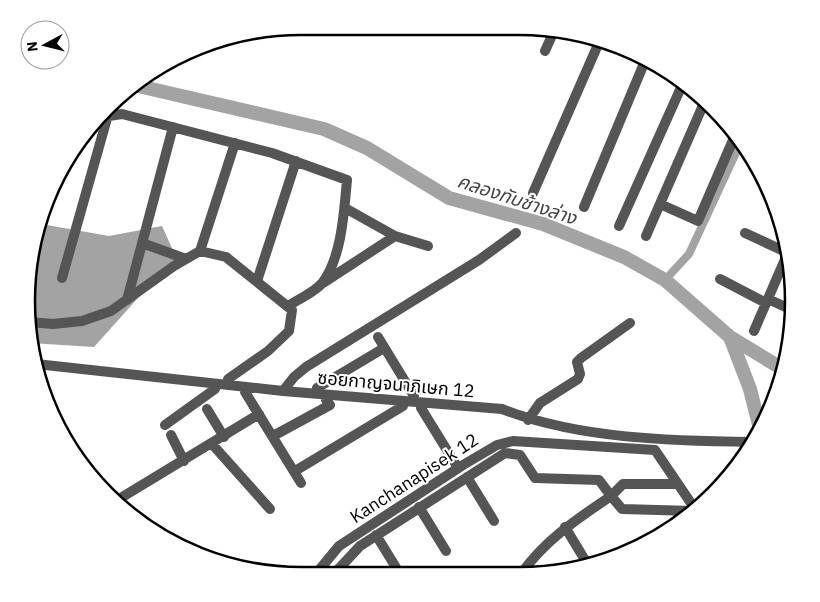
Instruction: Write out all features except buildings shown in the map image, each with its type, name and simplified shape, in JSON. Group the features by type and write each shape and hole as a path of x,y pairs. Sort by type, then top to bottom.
{"street":[{"path":"545,51 551,37"},
{"path":"533,193 597,47"},
{"path":"584,206 643,66"},
{"path":"620,226 679,89"},
{"path":"646,236 702,108"},
{"path":"111,116 122,114 235,143 296,161 347,180 342,231 329,271 322,284"},
{"path":"62,278 107,119"},
{"path":"127,300 173,127"},
{"path":"660,204 698,221 732,142"},
{"path":"36,323 54,324 82,321 111,311 200,251 235,143"},
{"path":"256,281 296,161"},
{"path":"344,208 395,236 428,246"},
{"path":"283,391 294,377 306,367 479,260 516,233"},
{"path":"745,233 780,249"},
{"path":"288,306 395,236"},
{"path":"142,243 186,259"},
{"path":"200,251 226,257 292,310 289,331 268,351 228,379"},
{"path":"754,331 783,265"},
{"path":"720,279 785,307"},
{"path":"528,420 540,403 578,379 580,376 577,362 581,358 630,323"},
{"path":"378,337 415,398"},
{"path":"317,388 384,348"},
{"name":"ซอยกาญจนาภิเษก 12","path":"43,365 283,391 502,410 528,420 563,427 670,440 744,442"},
{"path":"165,425 215,389"},
{"path":"245,392 302,483"},
{"path":"273,436 330,405 326,400"},
{"path":"295,471 404,406"},
{"path":"421,408 458,468"},
{"path":"207,409 224,437"},
{"path":"123,498 259,414"},
{"path":"171,435 184,461"},
{"name":"Kanchanapisek 12","path":"322,567 339,546 458,468 497,445 513,441 655,450 690,504"},
{"path":"212,444 270,508"},
{"path":"341,567 360,546 505,453 520,454 535,478 599,480 622,508 684,510"},
{"path":"467,477 494,521"},
{"path":"527,567 536,553 564,527 611,496 623,484 678,484"},
{"path":"419,507 446,551"},
{"path":"564,527 584,559"},
{"path":"376,535 396,567"}],"shaded area":[{"path":"46,225 109,236 162,226 181,268 156,278 94,347 38,344 35,301 37,266"}],"waterway":[{"name":"คลองทับช้างล่าง","path":"143,87 324,129 367,148 449,198 543,224 624,257 665,280 730,337 777,366"},
{"path":"665,280 689,254 738,150"},
{"path":"730,337 750,389 758,420"}]}
